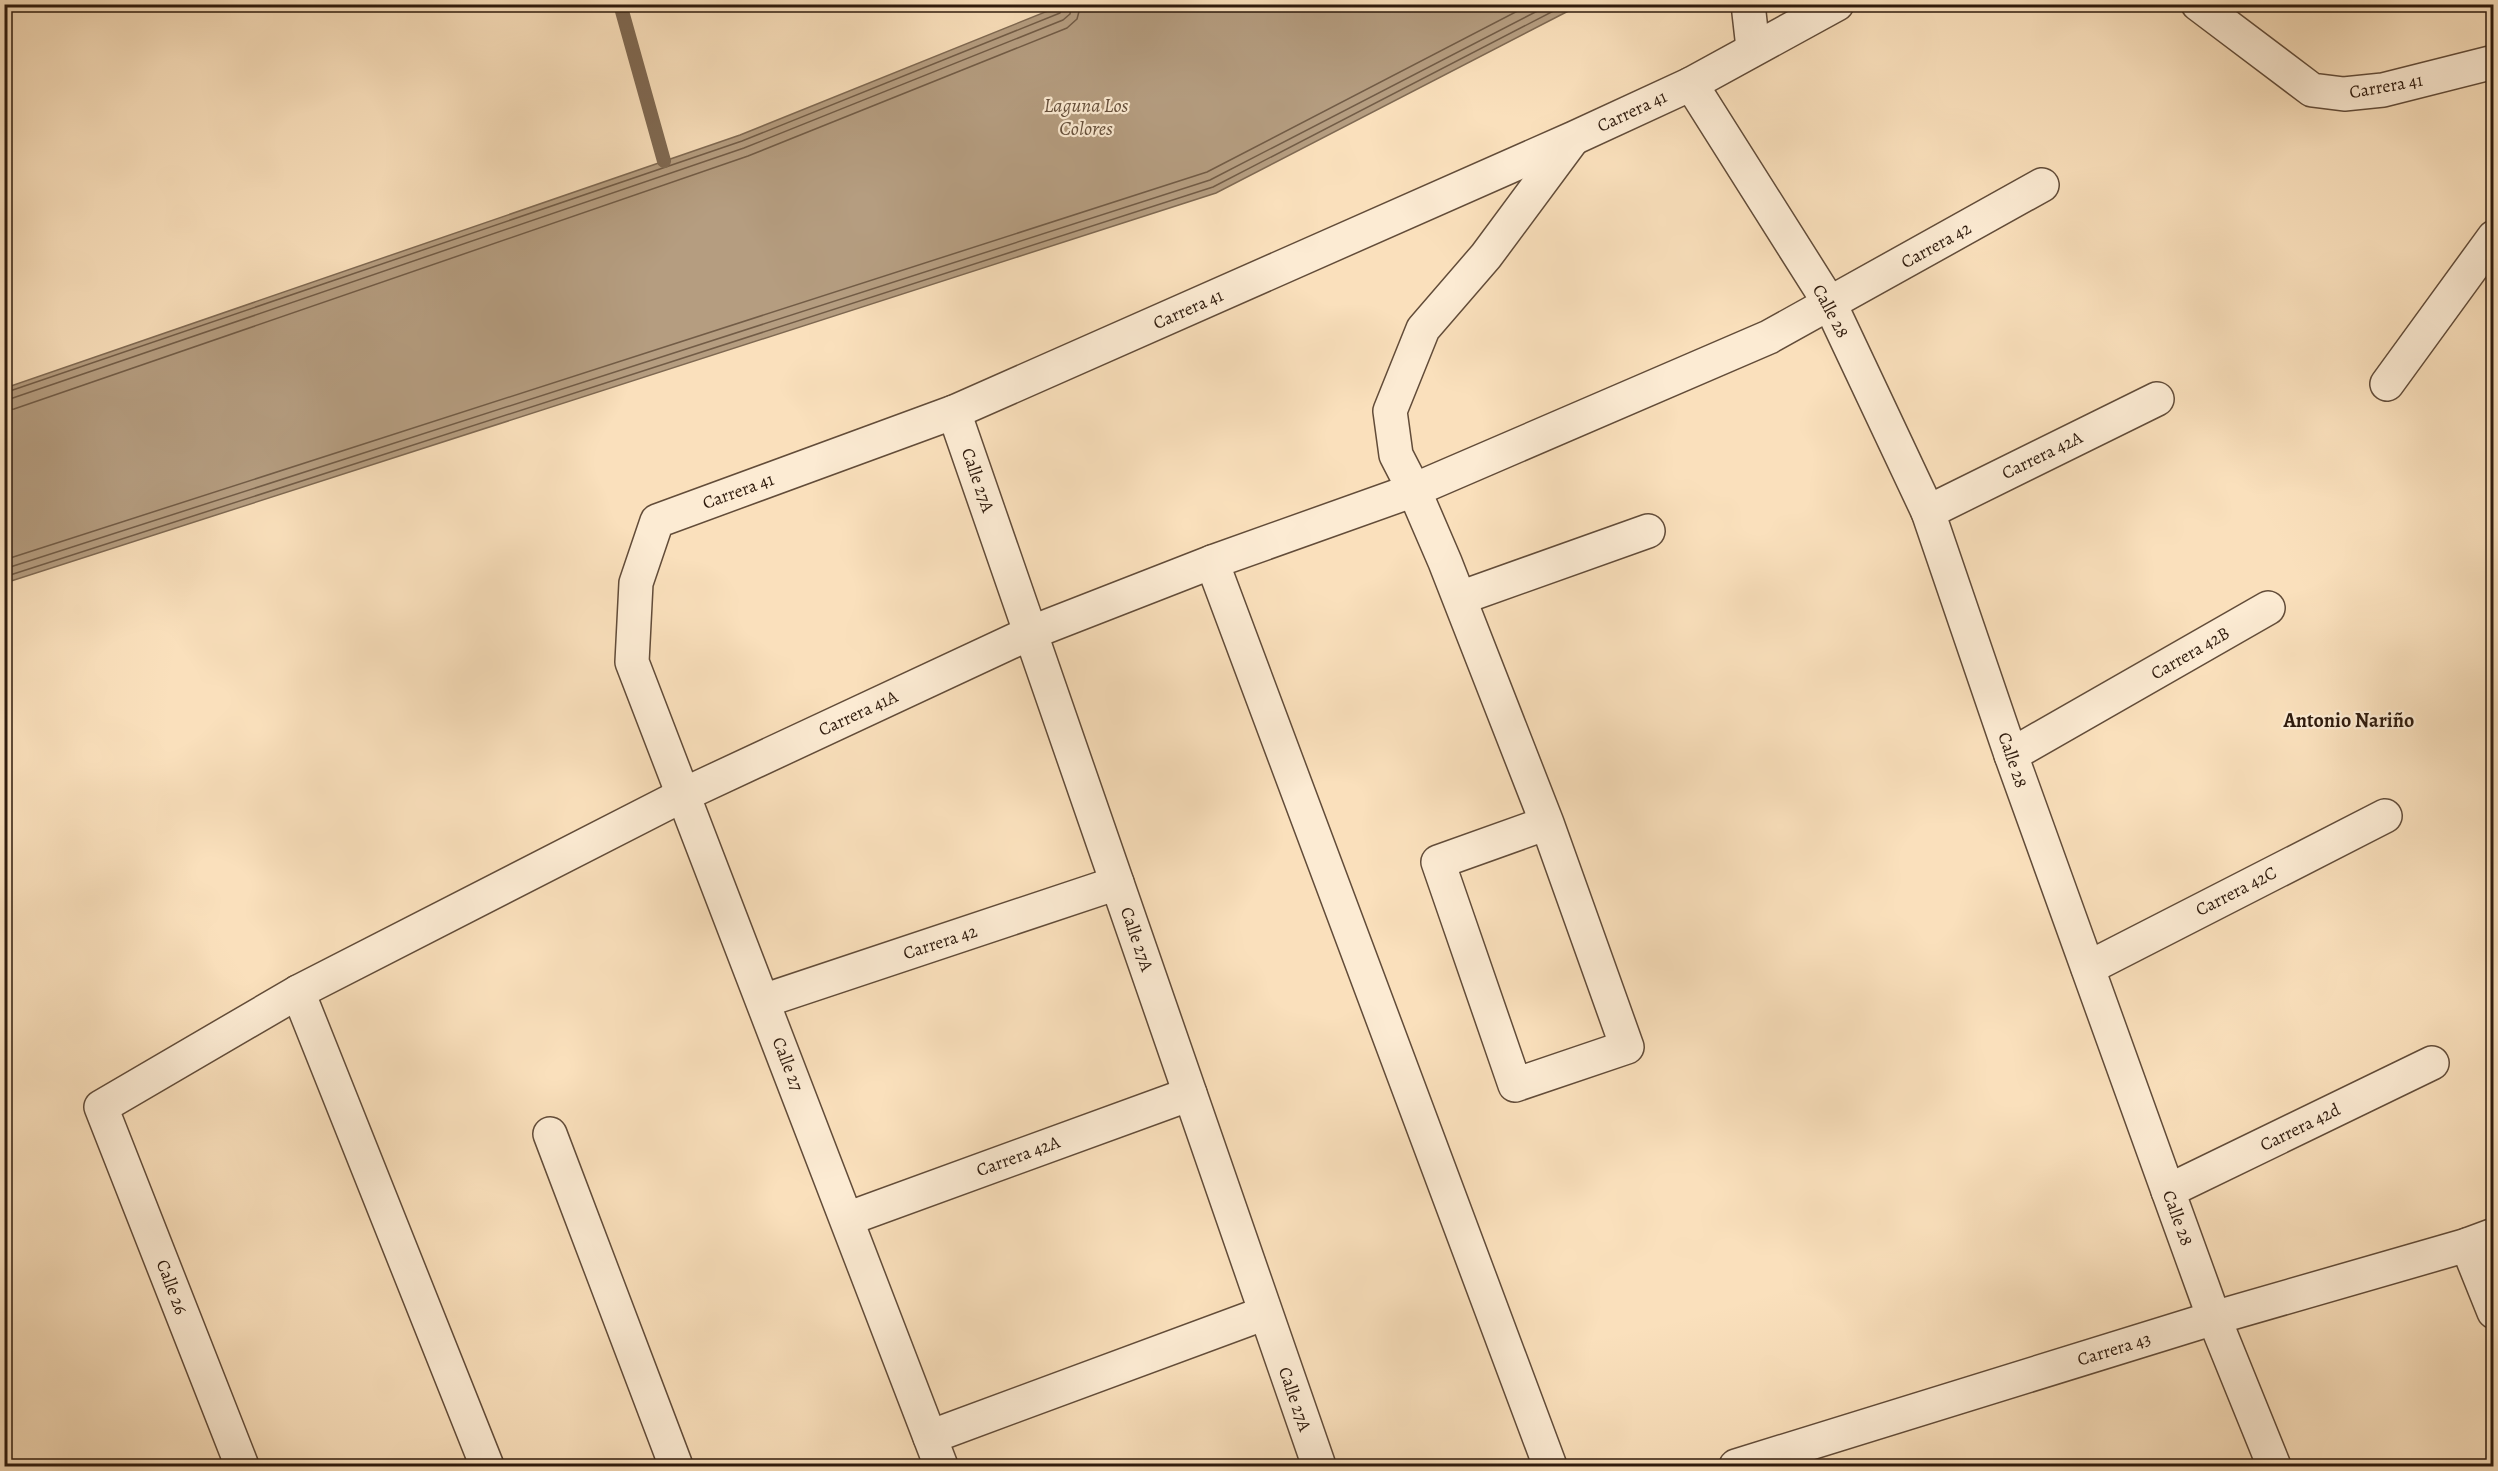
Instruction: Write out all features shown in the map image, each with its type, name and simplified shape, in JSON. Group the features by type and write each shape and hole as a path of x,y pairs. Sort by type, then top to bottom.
{"street":[{"path":"1748,4 1753,48"},
{"name":"Carrera 41","path":"632,662 636,583 657,521 954,412 1691,84 1837,4"},
{"name":"Carrera 41","path":"2198,4 2312,90 2344,94 2383,90 2493,62"},
{"name":"Calle 28","path":"1691,84 1830,304 1928,512 2011,755 2214,1318 2274,1467"},
{"path":"1547,823 1438,862 1515,1085 1627,1047 1547,823 1460,598 1414,490 1396,455 1390,411 1423,329 1486,256 1574,138"},
{"name":"Carrera 42","path":"1414,490 1769,337 2042,185"},
{"path":"2386,384 2493,237"},
{"name":"Carrera 42A","path":"1928,512 2157,399"},
{"name":"Calle 27A","path":"954,412 1319,1467"},
{"name":"Carrera 41A","path":"101,1107 298,992 685,794 1030,633 1212,562 1414,490"},
{"path":"1460,598 1648,531"},
{"path":"1212,562 1550,1467"},
{"name":"Carrera 42B","path":"2011,755 2268,608"},
{"name":"Calle 27","path":"632,662 685,794 936,1452"},
{"name":"Carrera 42C","path":"2088,968 2385,816"},
{"name":"Carrera 42","path":"763,1001 1117,884"},
{"path":"298,992 487,1467"},
{"name":"Carrera 42d","path":"2168,1191 2432,1063"},
{"name":"Carrera 42A","path":"847,1219 1190,1094"},
{"name":"Calle 26","path":"101,1107 242,1467"},
{"path":"550,1134 676,1467"},
{"path":"2480,1240 2493,1312"},
{"name":"Carrera 43","path":"1736,1467 2214,1318 2480,1240"},
{"path":"936,1452 1265,1313"}],"water":[{"name":"Laguna Los Colores","path":"1065,4 1580,5 1216,193 5,583 5,388 740,135"}],"waterway":[{"path":"620,4 664,161"}],"district":[{"name":"Antonio Nariño","path":"2349,720"}]}
